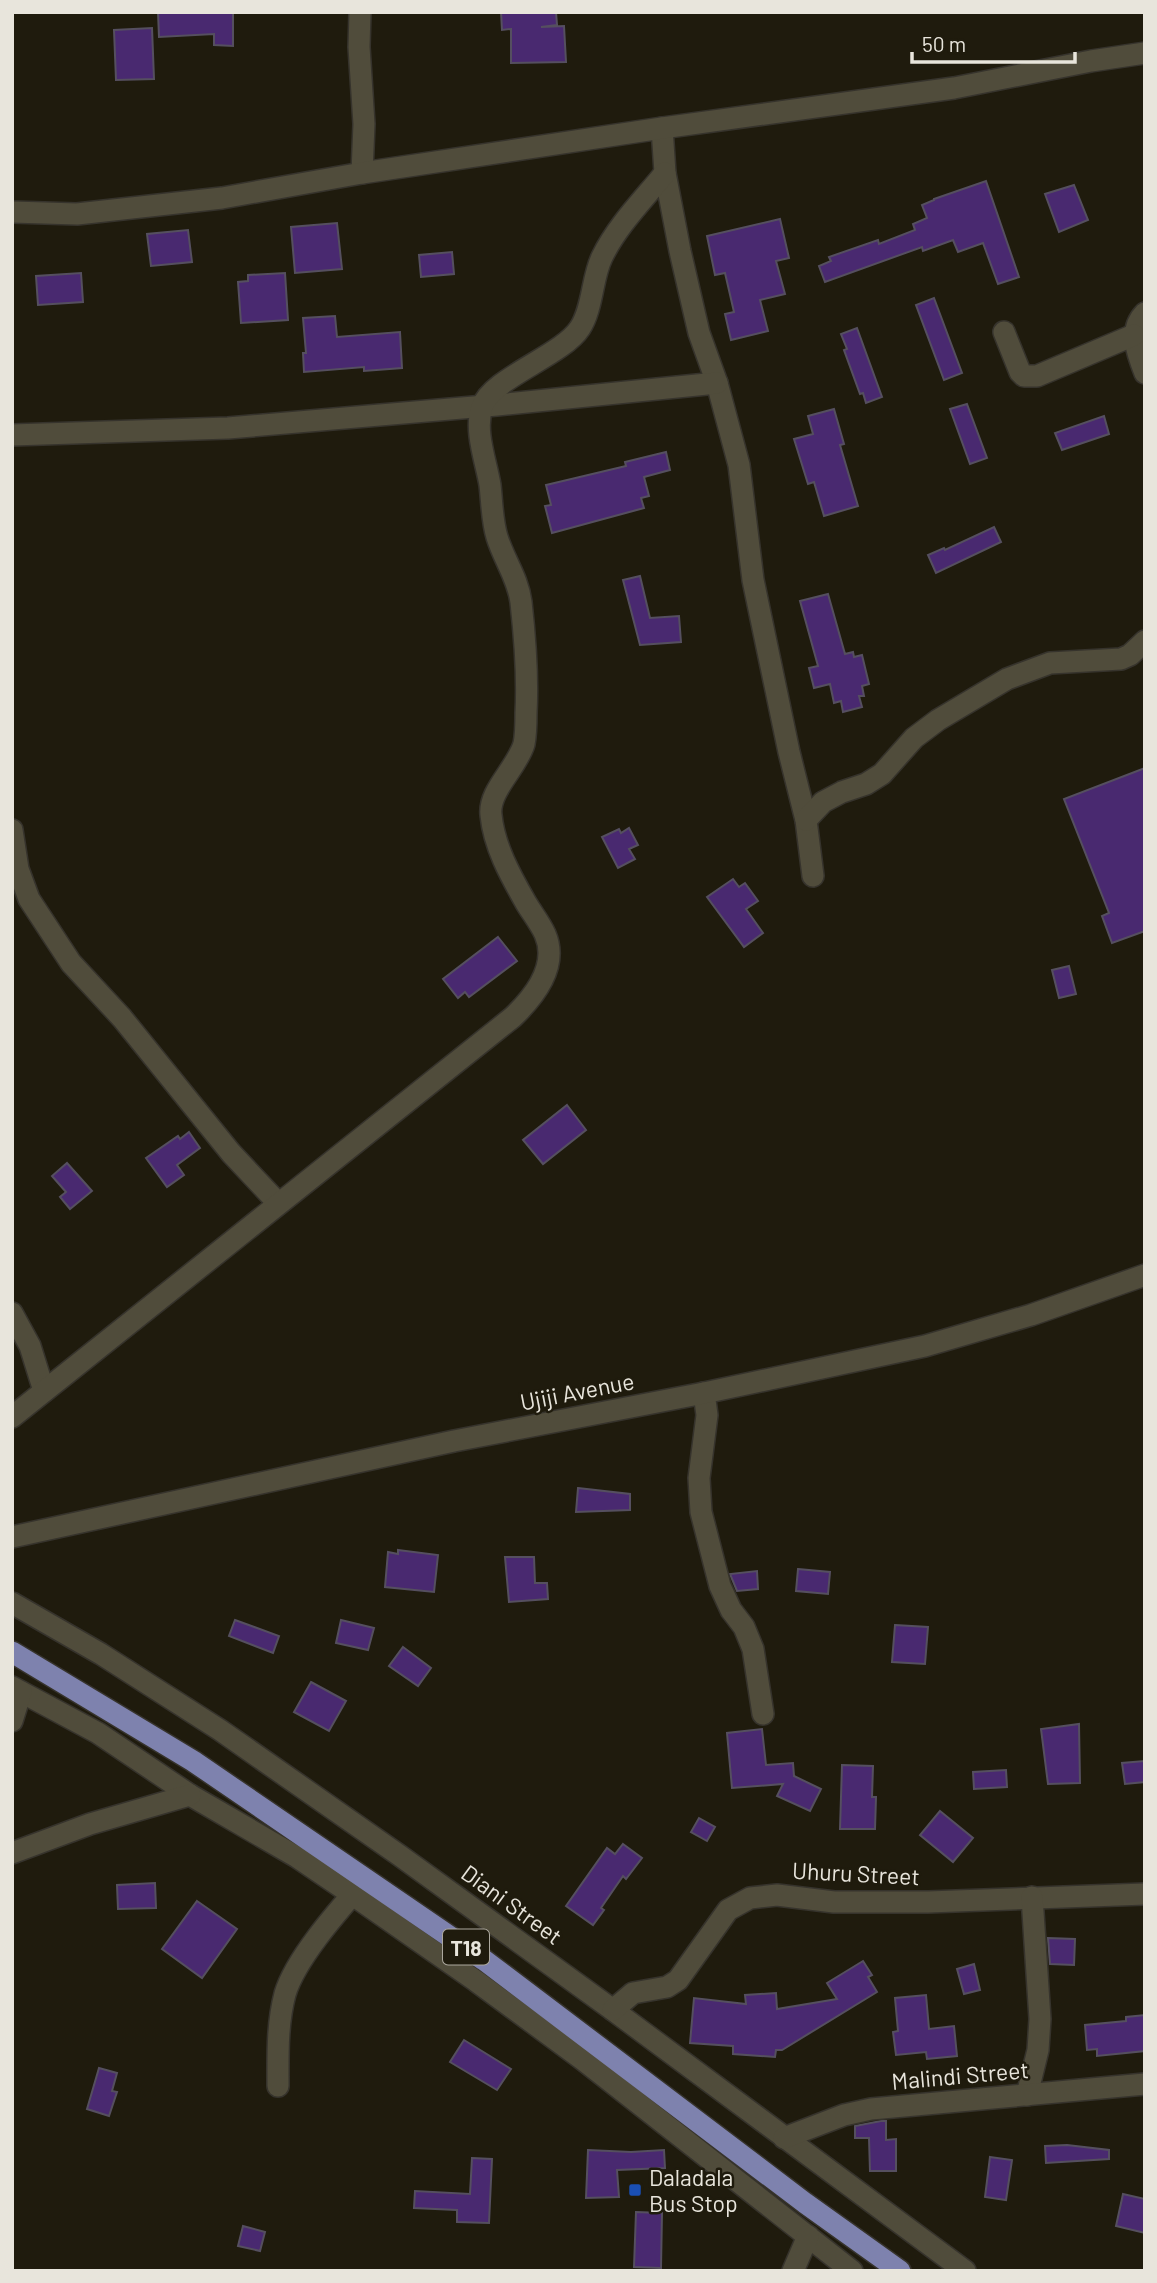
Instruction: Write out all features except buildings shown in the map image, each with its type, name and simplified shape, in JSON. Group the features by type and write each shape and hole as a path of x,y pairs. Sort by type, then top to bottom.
{"main road":[{"name":"T18","path":"12,1651 194,1761 360,1887 484,1960 805,2203 900,2271"}],"street":[{"path":"360,12 359,47 364,124 362,173"},
{"path":"12,212 77,214 222,198 362,173 954,88 1145,53"},
{"path":"662,128 665,173 680,251 699,333 739,465 753,580 806,820 813,876"},
{"path":"12,1417 513,1017 540,987 546,973 549,945 503,858 493,833 490,810 495,794 516,762 524,743 527,699 520,599 515,575 496,535 482,442 482,406 498,387 557,348 580,328 594,291 600,260 615,235 665,173"},
{"path":"1145,313 1135,326 1139,358 1145,373"},
{"path":"1004,332 1020,372 1030,376 1037,376 1135,335"},
{"path":"12,435 228,428 716,383"},
{"path":"806,820 823,802 866,784 882,774 914,738 938,720 1007,680 1050,663 1121,659 1145,641"},
{"path":"12,830 15,871 29,899 71,963 122,1018 231,1153 278,1203"},
{"name":"Ujiji Avenue","path":"12,1537 440,1444 704,1394 925,1346 1031,1315 1145,1275"},
{"path":"12,1312 30,1346 44,1391"},
{"path":"704,1394 707,1415 699,1478 701,1512 720,1586 731,1610 744,1627 753,1649 763,1714"},
{"name":"Diani Street","path":"12,1603 101,1654 220,1730 613,2010 965,2271"},
{"path":"12,1721 17,1689 98,1733 190,1795 297,1857 360,1887 477,1981 852,2271"},
{"path":"12,1853 90,1824 190,1795"},
{"path":"278,2086 278,2037 286,1992 304,1956 360,1887"},
{"name":"Uhuru Street","path":"613,2010 633,1993 667,1987 678,1980 729,1910 750,1898 777,1895 834,1902 928,1902 1145,1894"},
{"path":"1027,2095 1038,2050 1040,2019 1032,1897"},
{"name":"Malindi Street","path":"784,2138 844,2115 871,2109 1145,2084"},
{"path":"793,2271 808,2236"}],"place":[{"name":"Daladala Bus Stop","path":"635,2190"}]}
